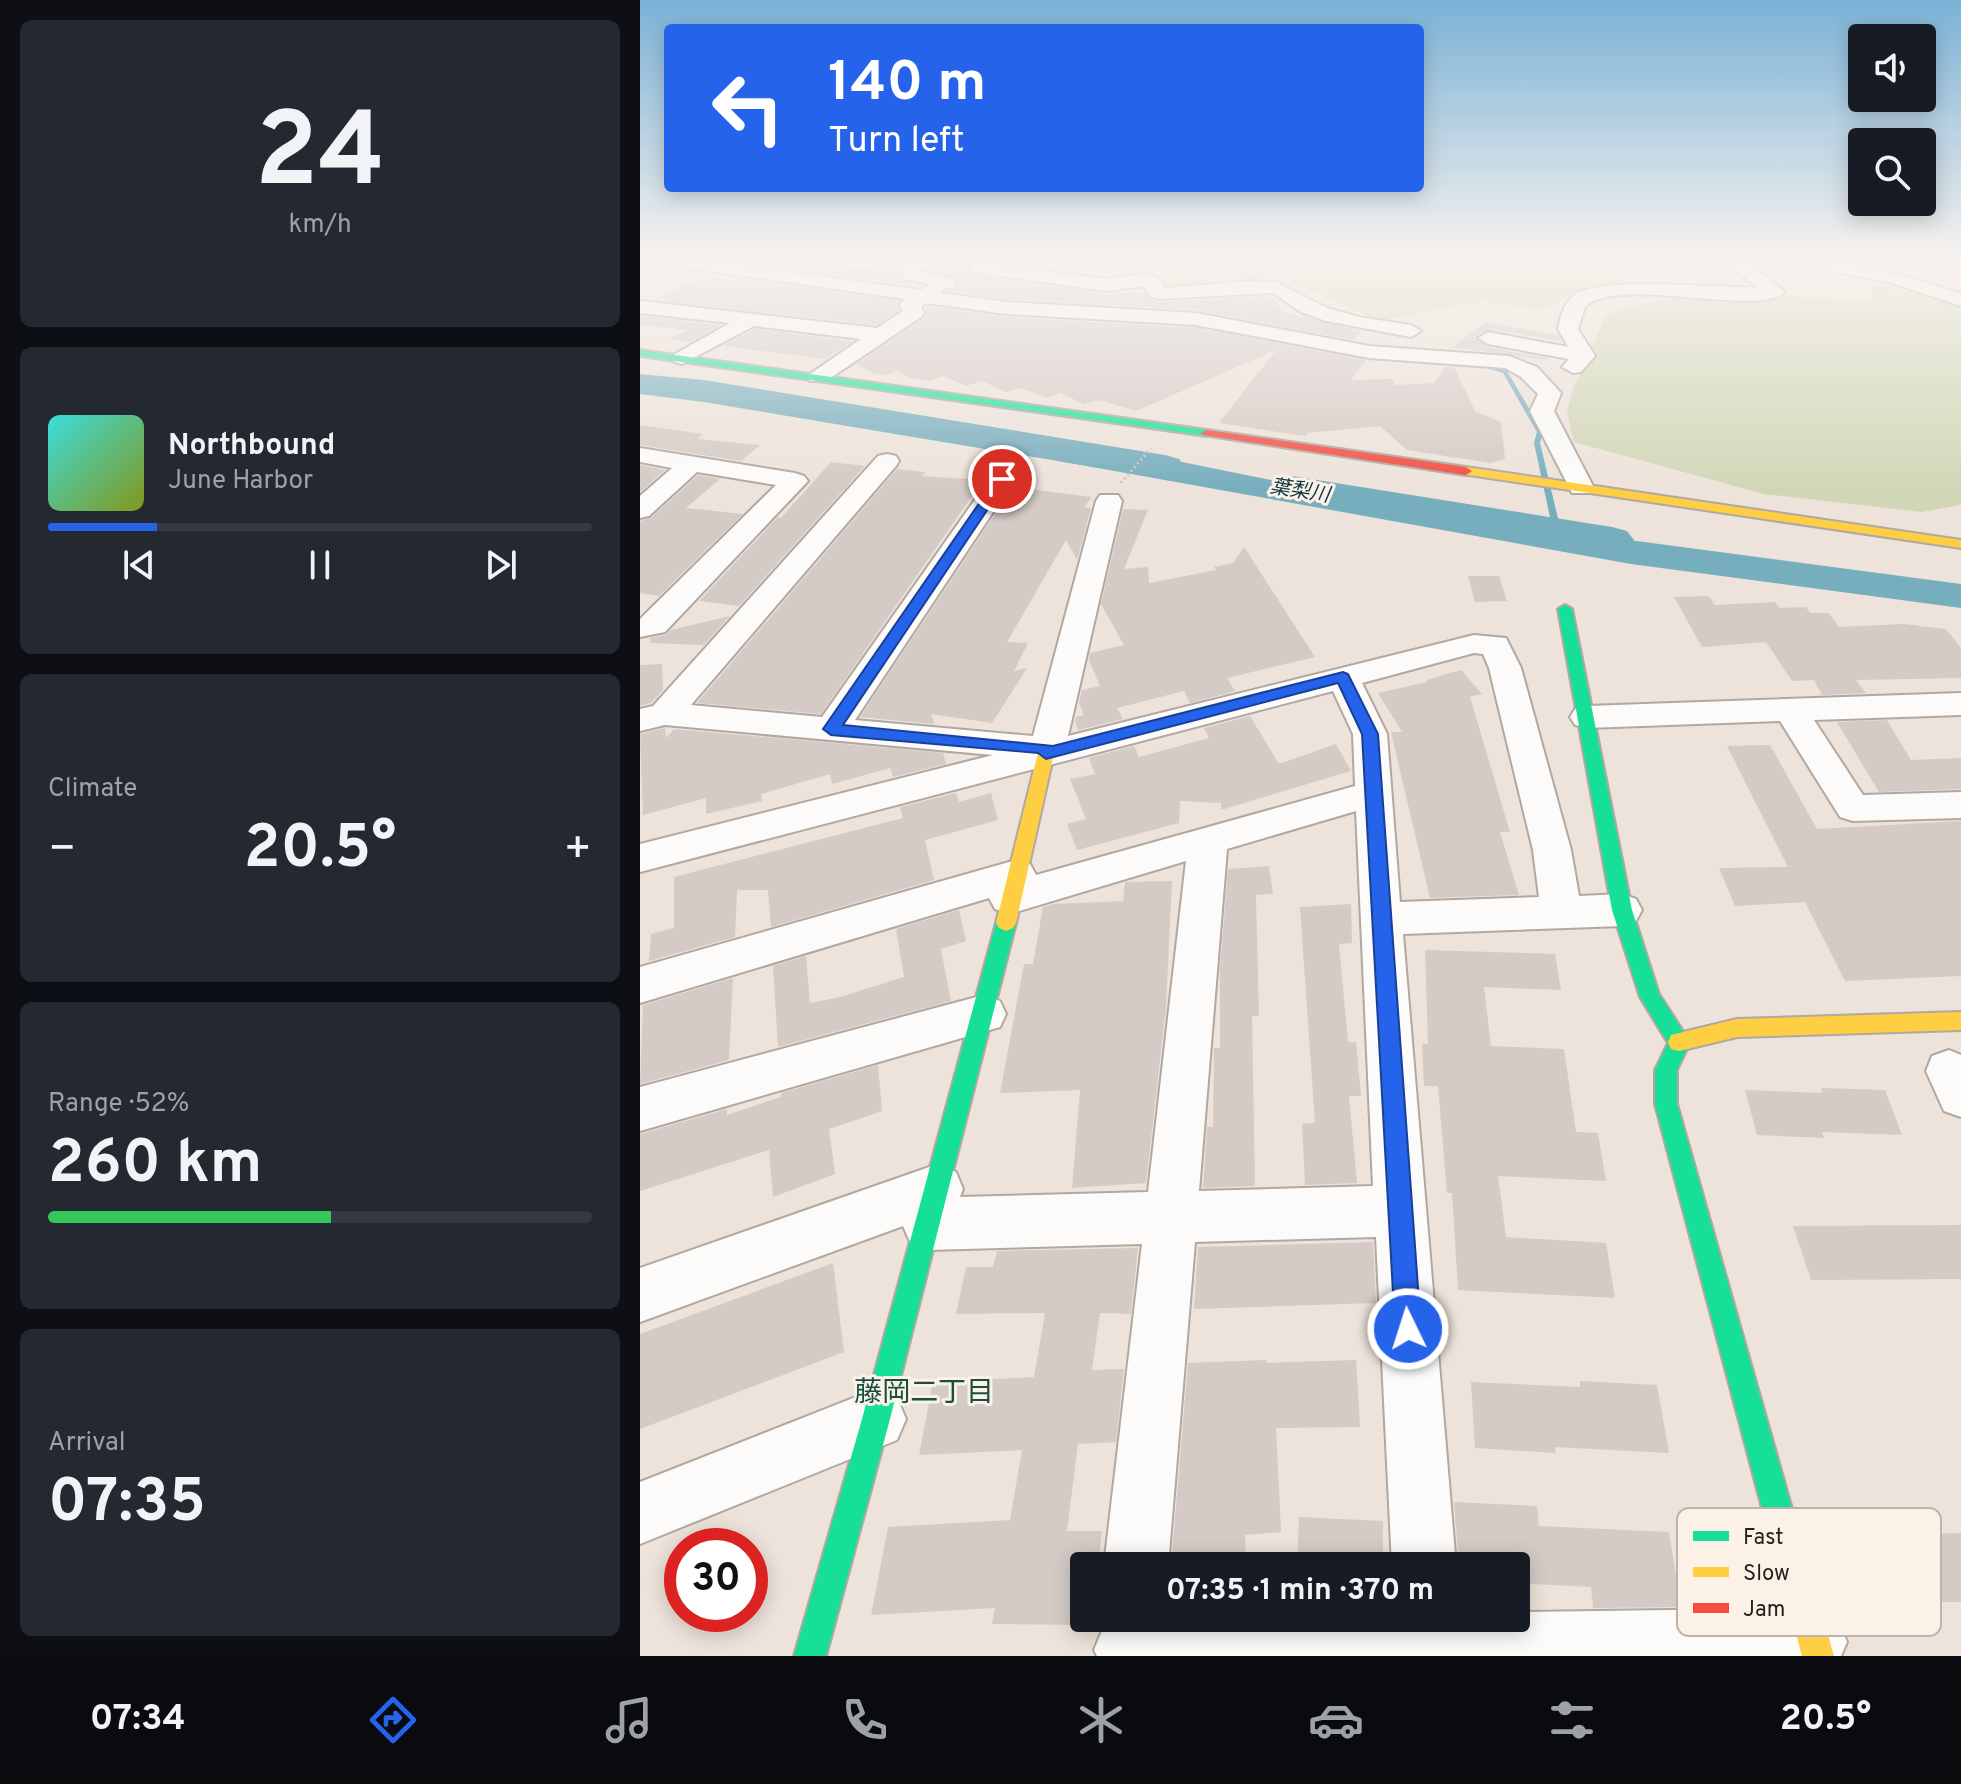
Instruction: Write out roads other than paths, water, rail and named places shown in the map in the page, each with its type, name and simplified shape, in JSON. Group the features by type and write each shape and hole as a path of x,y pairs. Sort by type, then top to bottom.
{"street":[{"path":"682,358 725,334"},
{"path":"875,334 881,335"},
{"path":"1276,334 1369,352 1509,362 1529,372 1550,393"},
{"path":"1571,334 1584,356"},
{"path":"818,376 881,335"},
{"path":"1463,335 1584,356"},
{"path":"640,353 818,376 1961,544"},
{"path":"1581,488 1542,411 1550,393 1584,356"},
{"path":"640,455 795,481 654,625 640,628"},
{"path":"652,717 887,461"},
{"path":"640,510 692,463"},
{"path":"831,729 1002,479"},
{"path":"810,1656 984,1014 1046,751 1115,492"},
{"path":"1565,609 1622,910 1650,997 1679,1042"},
{"path":"640,858 1046,751 1474,644 1495,645 1505,668 1552,850 1562,913"},
{"path":"1343,677 1370,734 1423,1552"},
{"path":"1587,717 1961,704"},
{"path":"1790,710 1853,808 1961,805"},
{"path":"652,717 831,729 1046,751"},
{"path":"640,985 1013,886 1208,841 1374,793"},
{"path":"1137,1552 1208,841"},
{"path":"1381,919 1622,910"},
{"path":"640,1109 984,1014"},
{"path":"1679,1042 1737,1028 1961,1021"},
{"path":"1679,1042 1666,1070 1666,1104 1777,1508"},
{"path":"640,1295 933,1206 1172,1217 1400,1211"},
{"path":"640,1513 876,1419"},
{"path":"1128,1641 1429,1632 1816,1649"}],"water":[{"path":"1108,447 1369,500 1531,527 1961,584 1961,608 1631,564 1059,461"}],"waterway":[{"path":"1243,334 1359,355"},
{"path":"1483,365 1505,372 1540,432 1537,443 1557,531"},
{"name":"葉梨川","path":"640,384 704,391 1165,467"},
{"name":"葉梨川","path":"1292,488 1612,540"}],"district":[{"name":"藤岡二丁目","path":"924,1391"}]}
